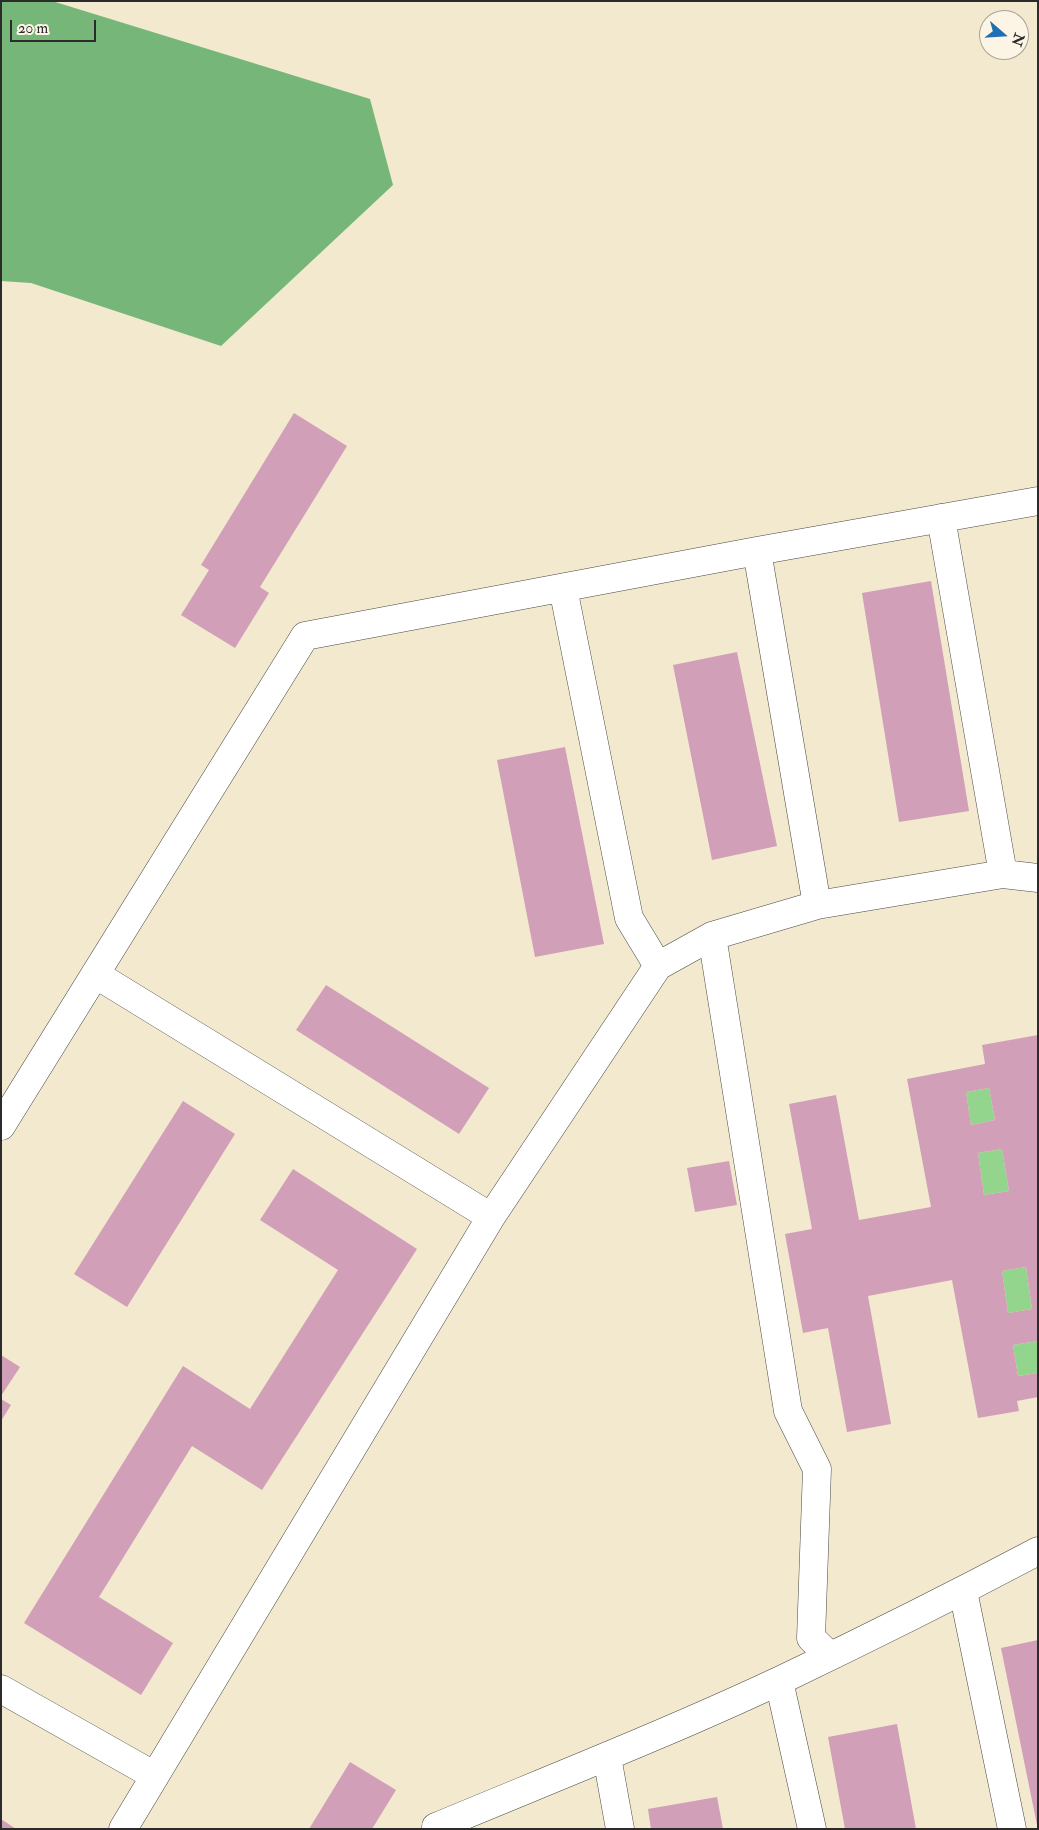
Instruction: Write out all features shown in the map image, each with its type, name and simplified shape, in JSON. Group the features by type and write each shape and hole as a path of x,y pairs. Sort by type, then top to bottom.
{"lane":[{"path":"1,1126 305,636 758,551 1038,501"},
{"path":"941,518 1003,874"},
{"path":"758,551 817,905"},
{"path":"563,588 629,918 658,966"},
{"path":"122,1829 491,1217 658,966 712,936 817,905 1003,874 1038,878"},
{"path":"712,936 788,1411 817,1469 812,1638 830,1656"},
{"path":"95,974 491,1217"},
{"path":"436,1829 436,1827 779,1681 963,1591 1038,1551"},
{"path":"963,1591 1012,1829"},
{"path":"779,1681 812,1829"},
{"path":"1,1689 155,1776"},
{"path":"606,1756 620,1829"}],"green space":[{"path":"1,1 52,1 370,99 393,185 221,346 31,283 1,281"},
{"path":"989,1088 995,1120 971,1125 966,1092"},
{"path":"1002,1149 1009,1191 984,1195 978,1153"},
{"path":"1026,1267 1032,1309 1008,1313 1002,1271"},
{"path":"1038,1341 1038,1373 1018,1376 1013,1345"}],"building":[{"path":"294,413 347,446 260,587 269,593 235,648 181,615 209,570 201,565"},
{"path":"931,581 969,811 899,822 862,593"},
{"path":"737,652 777,846 712,860 673,665"},
{"path":"565,747 604,944 535,957 497,760"},
{"path":"326,985 489,1088 459,1134 296,1030"},
{"path":"1038,1035 1038,1341 1013,1345 1018,1376 1038,1373 1038,1397 1017,1401 1019,1411 978,1418 952,1280 868,1296 891,1424 847,1432 828,1328 803,1333 785,1234 812,1229 789,1104 836,1095 859,1220 931,1207 907,1079 985,1064 982,1045","holes":["989,1088 995,1120 971,1125 966,1092","1002,1149 1009,1191 984,1195 978,1153","1026,1267 1032,1309 1008,1313 1002,1271"]},
{"path":"183,1101 235,1134 127,1307 74,1274"},
{"path":"729,1161 737,1205 695,1212 687,1168"},
{"path":"293,1169 417,1249 262,1490 192,1446 99,1597 173,1643 141,1695 24,1623 183,1366 250,1409 338,1270 260,1220"},
{"path":"1,1355 20,1367 1,1396"},
{"path":"1,1399 11,1405 1,1421"},
{"path":"1038,1640 1038,1825 1037,1825 1001,1648"},
{"path":"897,1724 916,1829 845,1829 828,1737"},
{"path":"350,1762 396,1790 372,1829 309,1829"},
{"path":"717,1797 723,1829 651,1829 648,1809"},
{"path":"1,1819 16,1829 1,1829"}]}
